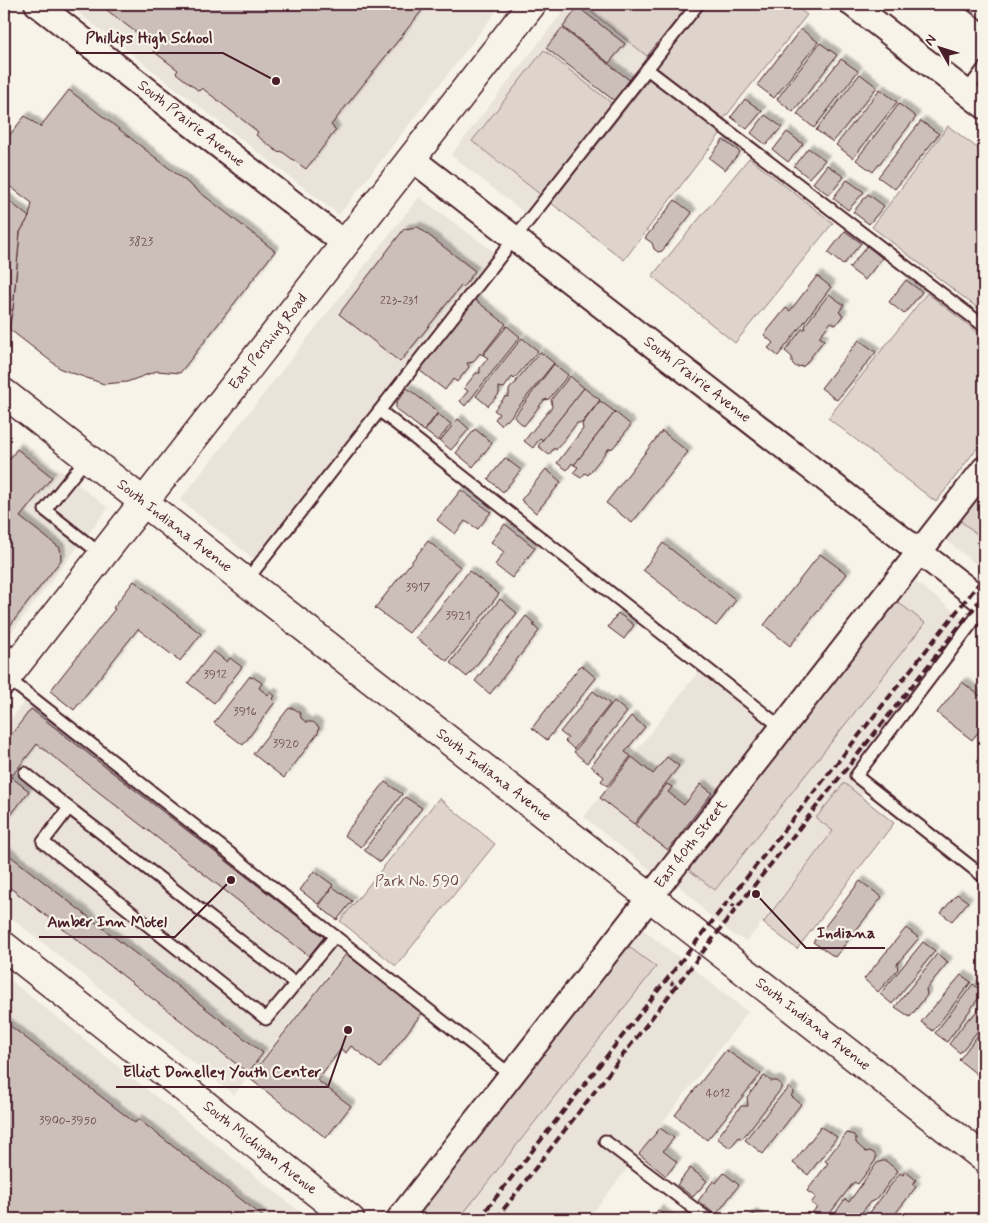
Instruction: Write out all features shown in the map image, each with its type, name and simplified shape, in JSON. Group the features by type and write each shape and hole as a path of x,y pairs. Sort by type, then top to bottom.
{"street":[{"name":"South Prairie Avenue","path":"37,4 344,243"},
{"name":"East Pershing Road","path":"8,667 144,503 344,243 532,4"},
{"path":"852,4 975,99"},
{"name":"South Prairie Avenue","path":"411,158 984,602"},
{"name":"South Indiana Avenue","path":"4,393 984,1158"},
{"name":"East 40th Street","path":"399,1219 984,469"},
{"name":"South Michigan Avenue","path":"4,946 350,1219"}],"lane":[{"path":"246,582 698,4"},
{"path":"971,4 984,14"},
{"path":"975,99 984,68"},
{"path":"647,69 984,326"},
{"path":"380,411 782,728"},
{"path":"87,458 45,510 102,555"},
{"path":"984,607 856,776 984,877"},
{"path":"8,667 335,936 512,1075"},
{"path":"24,773 296,984"},
{"path":"69,808 44,842 266,1019 335,936"},
{"path":"605,1141 708,1219"}],"path":[{"path":"732,907 736,901"},
{"path":"671,985 675,979"}],"shaded area":[{"path":"67,4 502,4 339,215"},
{"path":"569,4 698,4 531,218 451,155"},
{"path":"419,197 500,256 260,564 180,500"},
{"path":"21,440 108,508 4,642 4,463"},
{"path":"958,519 984,540 984,570 944,539"},
{"path":"912,579 971,624 856,776 869,786 747,941 735,936 704,911 676,883 685,867 715,890 894,599"},
{"path":"703,666 775,722 657,875 584,817"},
{"path":"29,695 349,947 234,1095 4,912 4,728"},
{"path":"639,926 748,1012 588,1219 459,1219 655,968 625,944"},
{"path":"4,975 309,1219 4,1219"}],"green space":[{"path":"581,4 689,4 647,56"},
{"path":"706,4 792,4 807,15 722,121 656,68"},
{"path":"544,50 614,105 541,195 472,141"},
{"path":"650,78 721,133 624,260 551,203"},
{"path":"948,126 984,153 984,313 872,227"},
{"path":"749,158 833,223 735,343 652,276"},
{"path":"927,293 984,337 984,439 936,502 828,418"},
{"path":"984,485 984,540 958,519"},
{"path":"894,599 925,623 715,890 685,867"},
{"path":"844,783 894,823 797,949 763,923 833,831 816,818"},
{"name":"Park No. 590","path":"439,798 495,844 396,966 340,921"},
{"path":"625,944 656,967 459,1219 434,1219 417,1206"}],"building":[{"path":"99,4 427,4 331,125 336,130 306,169 281,151 279,153 256,135 258,132 202,88 199,91 176,73 178,70 153,51 155,47"},
{"path":"578,7 625,44 609,63 563,27"},
{"path":"562,28 632,82 616,102 546,48"},
{"path":"801,29 818,42 774,98 757,85"},
{"path":"820,43 837,55 793,112 777,99"},
{"path":"841,59 858,71 814,128 797,114"},
{"path":"860,74 877,87 833,142 816,130"},
{"path":"880,89 897,102 853,158 836,145"},
{"path":"69,90 275,251 180,373 157,371 127,382 104,384 61,369 9,329 13,309 20,232 29,217 32,203 4,182 4,142 25,116 40,127"},
{"path":"745,99 762,111 747,129 731,117"},
{"path":"899,104 916,117 873,172 856,160"},
{"path":"765,115 782,127 766,145 751,133"},
{"path":"921,121 939,134 895,189 878,177"},
{"path":"787,132 803,144 788,162 773,150"},
{"path":"723,140 740,152 725,170 709,158"},
{"path":"808,148 825,160 809,178 794,166"},
{"path":"827,165 844,177 829,195 813,183"},
{"path":"847,180 864,192 848,210 833,198"},
{"path":"868,194 884,206 869,224 853,212"},
{"path":"4,197 29,217 20,232 13,309 6,314 4,313"},
{"path":"675,200 692,213 662,251 658,252 654,249 652,243 645,238"},
{"path":"418,227 475,271 400,362 339,314 404,229"},
{"path":"845,231 861,243 843,265 828,253"},
{"path":"867,246 882,258 865,280 849,268"},
{"path":"817,276 831,287 778,356 768,348 773,343 764,335 786,308 790,311"},
{"path":"906,280 922,292 904,314 889,302"},
{"path":"829,294 844,305 839,312 843,315 836,325 831,322 819,337 824,340 804,366 796,367 792,363 792,357 785,351 802,329 805,329 806,324"},
{"path":"474,299 506,324 482,355 480,353 473,362 467,363 469,367 457,382 453,379 445,390 419,370"},
{"path":"507,326 520,337 465,406 460,401 468,391 464,388 476,373 480,373 480,368 488,358 483,355"},
{"path":"522,338 538,351 514,379 512,377 504,388 499,387 499,394 488,406 476,396"},
{"path":"859,340 876,352 837,400 821,388"},
{"path":"540,352 554,363 507,421 505,420 501,425 495,419 499,414 494,410 505,397 509,396 511,387"},
{"path":"554,364 568,375 549,399 544,400 524,426 514,417"},
{"path":"570,376 584,388 543,440 540,438 533,448 524,441 552,407 551,400"},
{"path":"407,388 438,412 424,431 396,409 396,403"},
{"path":"584,388 600,400 582,423 577,423 556,450 554,448 549,455 538,446"},
{"path":"600,401 615,412 574,465 572,463 567,470 557,463 583,429 582,424"},
{"path":"615,412 631,425 613,448 608,449 588,475 585,473 581,478 573,473 578,467 574,465"},
{"path":"438,414 451,424 438,441 425,431"},
{"path":"458,419 469,429 451,450 440,441"},
{"path":"475,429 492,443 473,467 456,453"},
{"path":"662,431 688,452 632,523 606,503"},
{"path":"17,449 52,477 20,517 60,548 61,560 4,633 4,467"},
{"path":"505,458 521,470 503,492 488,479"},
{"path":"546,469 561,482 536,513 521,500"},
{"path":"461,490 491,512 478,529 465,521 455,534 437,520"},
{"path":"505,524 535,548 512,578 495,565 504,552 491,542"},
{"path":"428,541 460,567 409,633 375,608"},
{"path":"663,543 736,600 716,626 643,570"},
{"path":"820,554 847,574 790,646 764,625"},
{"path":"469,571 499,594 447,661 416,638"},
{"path":"134,581 201,634 180,661 138,629 74,710 50,691 115,609 113,608"},
{"path":"500,599 517,613 467,677 450,663"},
{"path":"618,613 634,625 624,639 608,627"},
{"path":"526,616 535,624 533,625 539,631 490,694 475,681"},
{"path":"213,651 227,662 230,658 242,667 214,703 188,683"},
{"path":"581,665 596,678 547,740 532,728"},
{"path":"250,676 262,683 259,688 268,695 270,692 275,696 272,699 275,702 243,745 214,723"},
{"path":"962,682 984,699 984,735 979,731 972,740 937,713"},
{"path":"593,691 610,704 574,749 565,741 568,738 560,732"},
{"path":"614,701 627,712 587,763 574,752"},
{"path":"291,708 300,713 301,718 306,722 313,722 319,727 318,733 284,778 253,754 288,709"},
{"path":"31,709 324,937 309,956 37,744 11,777 29,791 4,824 4,744"},
{"path":"631,716 645,727 625,752 631,756 607,786 601,781 604,777 591,766"},
{"path":"632,757 653,774 667,757 679,766 634,824 600,798"},
{"path":"385,782 402,794 361,847 344,835"},
{"path":"667,784 672,787 668,792 684,805 701,784 712,793 668,850 635,825"},
{"path":"405,797 422,808 380,862 364,850"},
{"path":"4,851 263,1053 248,1073 4,883"},
{"path":"314,871 333,885 318,904 300,890"},
{"path":"860,881 882,897 835,957 813,942"},
{"path":"333,887 352,901 337,920 319,906"},
{"path":"957,894 968,902 952,921 941,913"},
{"path":"906,928 919,938 897,964 898,969 878,992 864,979"},
{"path":"923,942 935,951 892,1004 880,994"},
{"path":"346,954 422,1013 380,1068 351,1046 346,1053 341,1049 317,1080 351,1106 326,1138 249,1078"},
{"path":"937,954 948,962 926,989 927,995 910,1017 895,1007"},
{"path":"961,975 971,982 933,1031 921,1022"},
{"path":"973,984 983,992 947,1042 935,1033"},
{"path":"984,1002 984,1023 960,1053 949,1044"},
{"path":"4,1021 135,1123 138,1119 265,1218 4,1218"},
{"path":"984,1027 984,1070 979,1076 959,1060"},
{"path":"726,1050 761,1074 707,1140 675,1115"},
{"path":"764,1076 771,1081 777,1081 781,1084 781,1089 742,1139 739,1137 730,1148 717,1138 741,1106 748,1106 747,1097"},
{"path":"789,1087 794,1092 791,1096 801,1104 763,1154 745,1140"},
{"path":"821,1127 837,1137 808,1175 793,1163"},
{"path":"660,1128 674,1138 663,1151 677,1162 666,1176 639,1154"},
{"path":"847,1133 854,1135 856,1143 866,1152 874,1153 875,1161 858,1184 854,1182 827,1217 821,1212 817,1218 811,1214 817,1207 811,1203 816,1197 807,1191 828,1163 825,1161"},
{"path":"886,1161 898,1171 876,1200 870,1202 862,1212 864,1214 860,1219 831,1219 845,1199 849,1202 877,1163"},
{"path":"690,1168 707,1181 693,1197 677,1185"},
{"path":"905,1171 916,1180 912,1184 916,1187 891,1219 865,1219 900,1173 903,1175"},
{"path":"724,1173 739,1185 716,1215 698,1201 713,1181 716,1183"},
{"path":"658,1210 670,1219 651,1219"},
{"path":"752,1213 760,1219 747,1219"}],"railway":[{"path":"479,1219 984,577"},
{"path":"496,1219 763,874 984,595"}],"place":[{"name":"Phillips High School","path":"276,81"},
{"name":"Amber Inn Motel","path":"231,880"},
{"name":"Indiana","path":"756,894"},
{"name":"Elliot Donelley Youth Center","path":"348,1030"}]}
